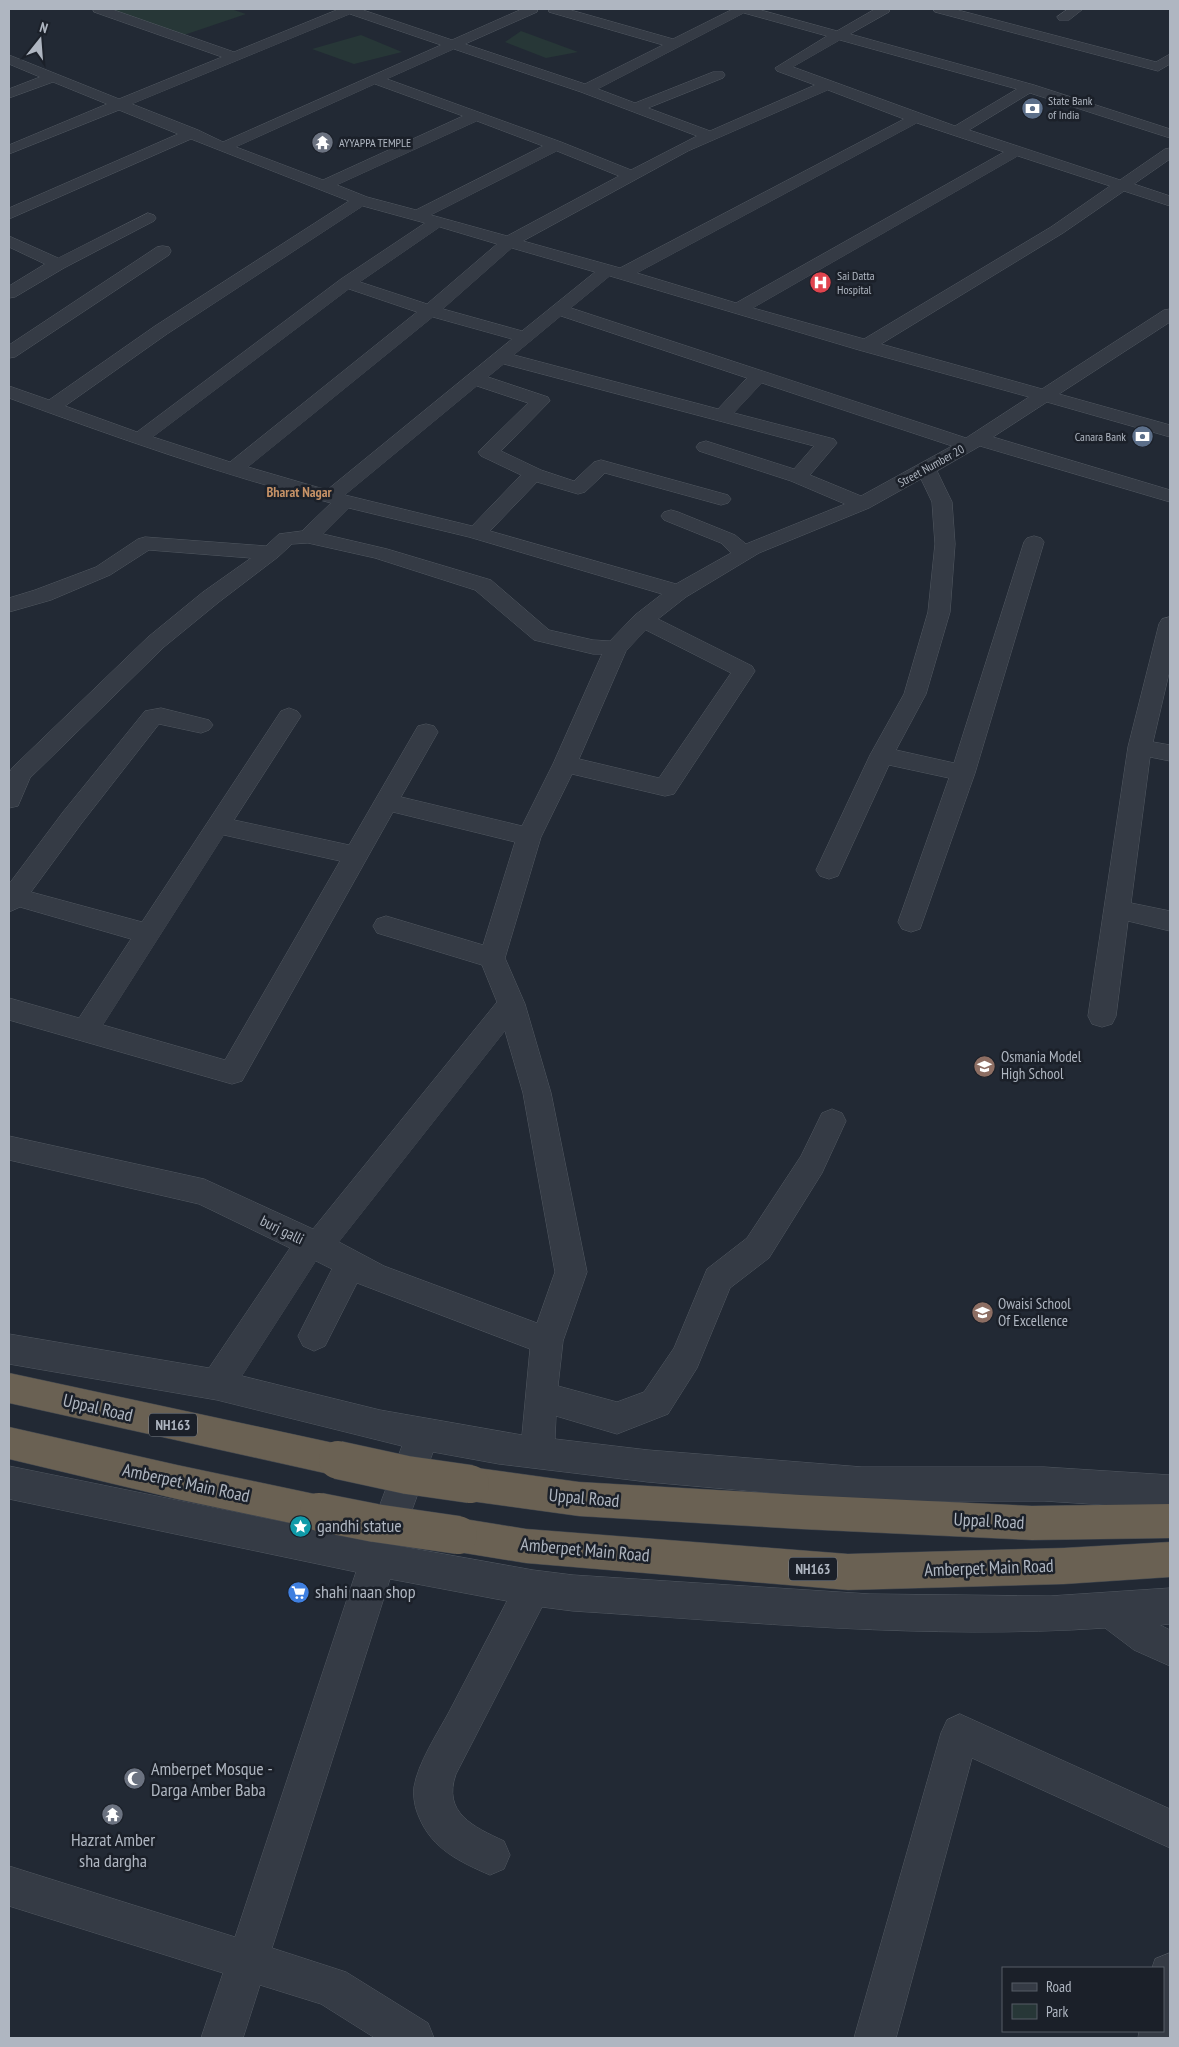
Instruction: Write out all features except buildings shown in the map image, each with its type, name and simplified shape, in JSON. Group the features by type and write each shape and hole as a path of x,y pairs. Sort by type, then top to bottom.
{"highway":[{"name":"Uppal Road","path":"9,1388 408,1475 579,1499 1032,1523 1170,1522"},
{"name":"Amberpet Main Road","path":"9,1443 177,1482 319,1512 375,1523 526,1546 848,1572 1064,1566 1170,1560"}],"street":[{"path":"99,9 232,56"},
{"path":"9,150 349,9 586,89 710,136"},
{"path":"223,147 532,9"},
{"path":"554,9 675,44"},
{"path":"586,89 743,9 1029,88 1170,134"},
{"path":"884,9 782,68 956,132 1170,201"},
{"path":"940,9 1158,67 1170,58"},
{"path":"1064,17 1076,9"},
{"path":"9,59 223,147 361,200 615,272 738,310 1170,431"},
{"path":"634,108 718,75"},
{"path":"9,94 53,77"},
{"path":"374,79 556,145 630,175"},
{"path":"233,469 430,311 509,242 630,175 710,136 827,85"},
{"path":"956,132 1029,88"},
{"path":"323,186 476,116"},
{"path":"308,537 338,499 500,357 559,310 615,272 916,118"},
{"path":"9,214 192,133"},
{"path":"417,216 556,145"},
{"path":"738,310 1016,151"},
{"path":"865,346 1057,230 1170,152"},
{"path":"51,407 161,330 361,200"},
{"path":"9,293 58,264 148,218"},
{"path":"139,439 347,284 437,222"},
{"path":"9,241 58,264"},
{"path":"9,353 163,251"},
{"path":"347,284 430,311 525,337"},
{"path":"559,310 759,376 973,442 1170,496"},
{"name":"Street Number 20","path":"616,648 643,620 678,592 744,554 862,504 926,469 973,442 1170,314"},
{"path":"500,357 827,443 798,477"},
{"path":"722,414 759,376"},
{"path":"476,379 541,401 488,452 534,474 560,484 578,488 601,466 721,499"},
{"path":"9,392 139,439 233,469 338,499 476,533 678,592"},
{"path":"706,447 798,477 862,504"},
{"path":"829,870 882,755 915,694 939,612 945,544 942,502 926,469"},
{"path":"476,533 534,474"},
{"path":"671,516 728,539 744,554"},
{"path":"9,800 20,774 156,642 211,597 271,553 286,538 308,537 380,553 445,572 452,576 483,585 542,635 593,647 616,648 565,764 529,837 492,958 511,1004 537,1093 571,1272 547,1342 540,1396 537,1454"},
{"path":"9,605 44,595 103,572 145,542 271,553"},
{"path":"911,922 963,773 1034,542"},
{"path":"565,764 665,788 744,671 643,620"},
{"path":"1102,1016 1140,747 1164,673 1170,624"},
{"path":"149,934 10,898 154,716 201,725"},
{"path":"86,1031 289,716"},
{"path":"9,1009 232,1073 426,732"},
{"path":"1140,747 1170,753"},
{"path":"882,755 963,773"},
{"path":"386,802 529,837"},
{"path":"217,825 356,856"},
{"path":"1118,909 1170,920"},
{"path":"386,926 492,958"},
{"path":"217,1385 314,1245 511,1004"},
{"path":"540,1396 617,1418 656,1403 686,1357 718,1279 758,1248 812,1164 832,1121"},
{"name":"burj galli","path":"9,1148 204,1192 373,1276 547,1342"},
{"path":"314,1336 350,1264"},
{"path":"9,1349 217,1385 380,1426 537,1454 648,1466 862,1484 1044,1484 1170,1492"},
{"path":"222,2038 367,1596 377,1559 423,1434"},
{"path":"9,1482 377,1559 533,1588 870,1612 1050,1614 1170,1606"},
{"path":"490,1855 472,1847 455,1836 436,1814 433,1789 442,1763 533,1588"},
{"path":"1113,1611 1127,1624 1162,1646 1170,1648"},
{"path":"879,2037 960,1733 1170,1829"},
{"path":"9,1886 330,1987 412,2038"},
{"path":"1164,2009 1170,1974"}],"green space":[{"path":"110,9 231,9 246,14 184,35"},
{"path":"521,31 578,52 546,58 505,42"},
{"path":"361,35 402,52 354,64 312,49"}],"place":[{"name":"State Bank of India","path":"1032,108"},
{"name":"AYYAPPA TEMPLE","path":"323,143"},
{"name":"Sai Datta Hospital","path":"821,283"},
{"name":"Canara Bank","path":"1142,437"},
{"name":"Osmania Model High School","path":"985,1066"},
{"name":"Owaisi School Of Excellence","path":"982,1313"},
{"name":"gandhi statue","path":"301,1526"},
{"name":"shahi naan shop","path":"299,1592"},
{"name":"Amberpet Mosque - Darga Amber Baba","path":"135,1779"},
{"name":"Hazrat Amber sha dargha","path":"113,1815"}],"district":[{"name":"Bharat Nagar","path":"299,492"}]}
